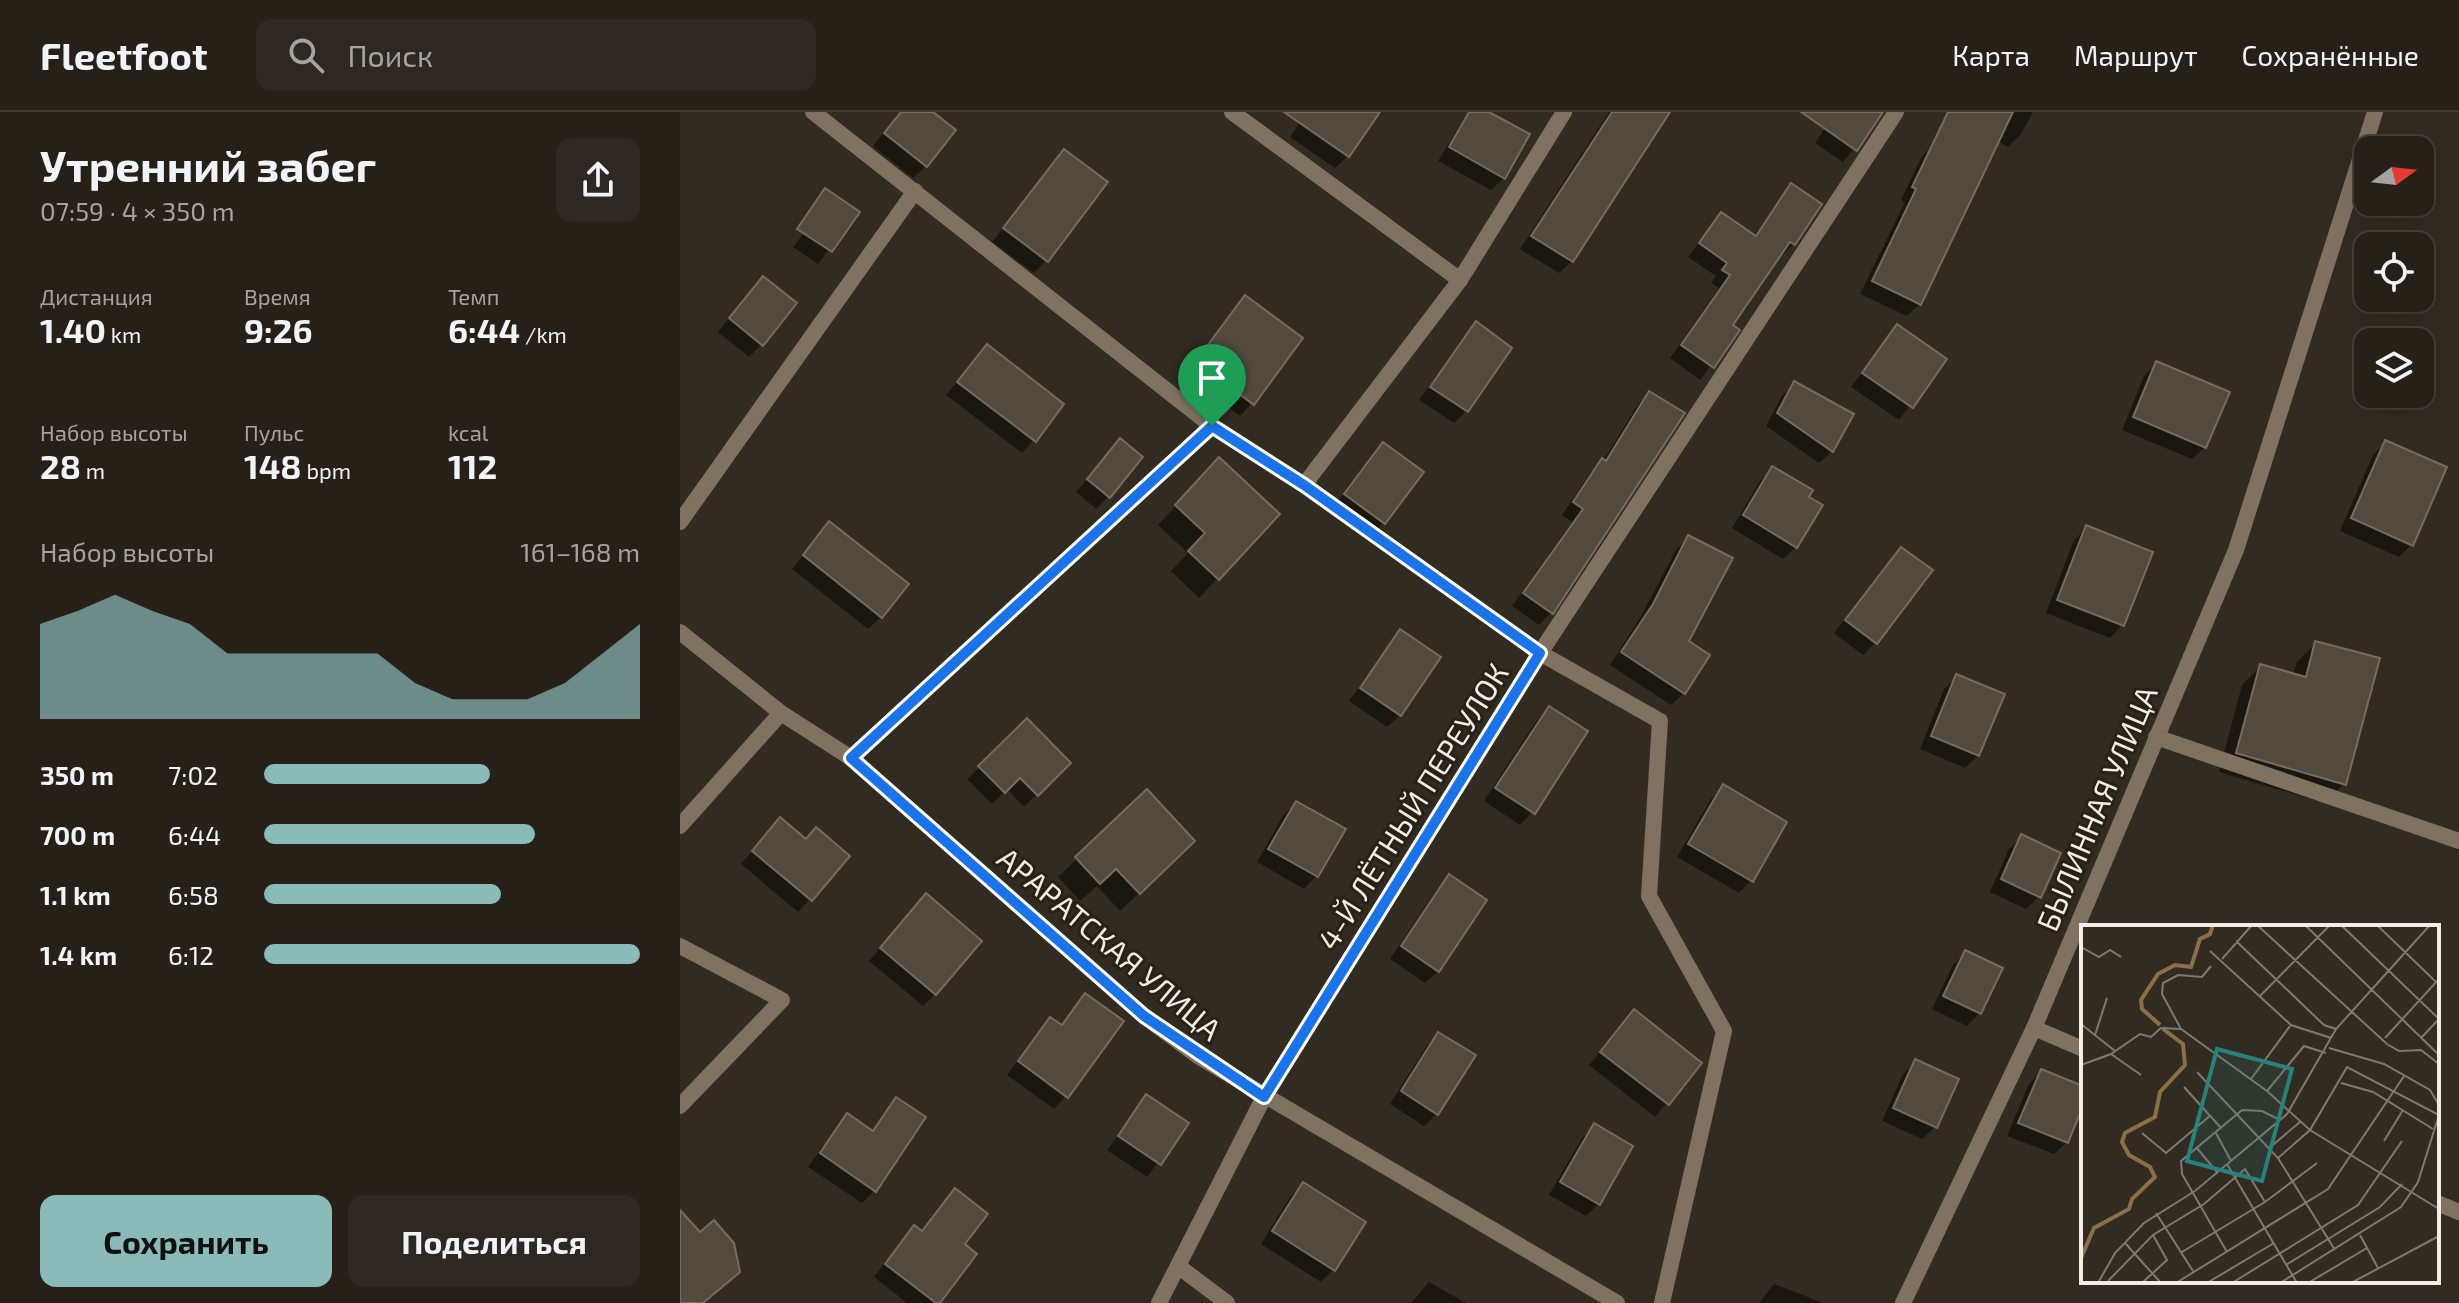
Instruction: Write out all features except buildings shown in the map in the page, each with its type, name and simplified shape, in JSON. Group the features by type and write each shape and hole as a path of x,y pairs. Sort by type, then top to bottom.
{"street":[{"path":"813,112 1212,426 1304,485 1540,653 1660,721 1649,896 1724,1031 1662,1303"},
{"path":"1232,112 1460,280"},
{"path":"1304,485 1460,280 1564,112"},
{"name":"4-Й ЛЁТНЫЙ ПЕРЕУЛОК","path":"1159,1303 1264,1097 1540,653 1896,112"},
{"name":"БЫЛИННАЯ УЛИЦА","path":"1903,1303 2034,1028 2236,550 2375,112"},
{"path":"680,522 915,191"},
{"path":"851,758 1212,426"},
{"name":"АРАРАТСКАЯ УЛИЦА","path":"680,632 781,713 851,758 1144,1016 1264,1097 1617,1303"},
{"path":"680,826 781,713"},
{"path":"2156,737 2459,841"},
{"path":"680,946 782,1000 680,1106"},
{"path":"2034,1028 2081,1048"},
{"path":"2439,1204 2459,1212"},
{"path":"1178,1266 1227,1303"}],"route":[{"path":"1212,426 1304,485 1540,653 1264,1097 1198,1056 1144,1016 851,758 1212,426"}]}
